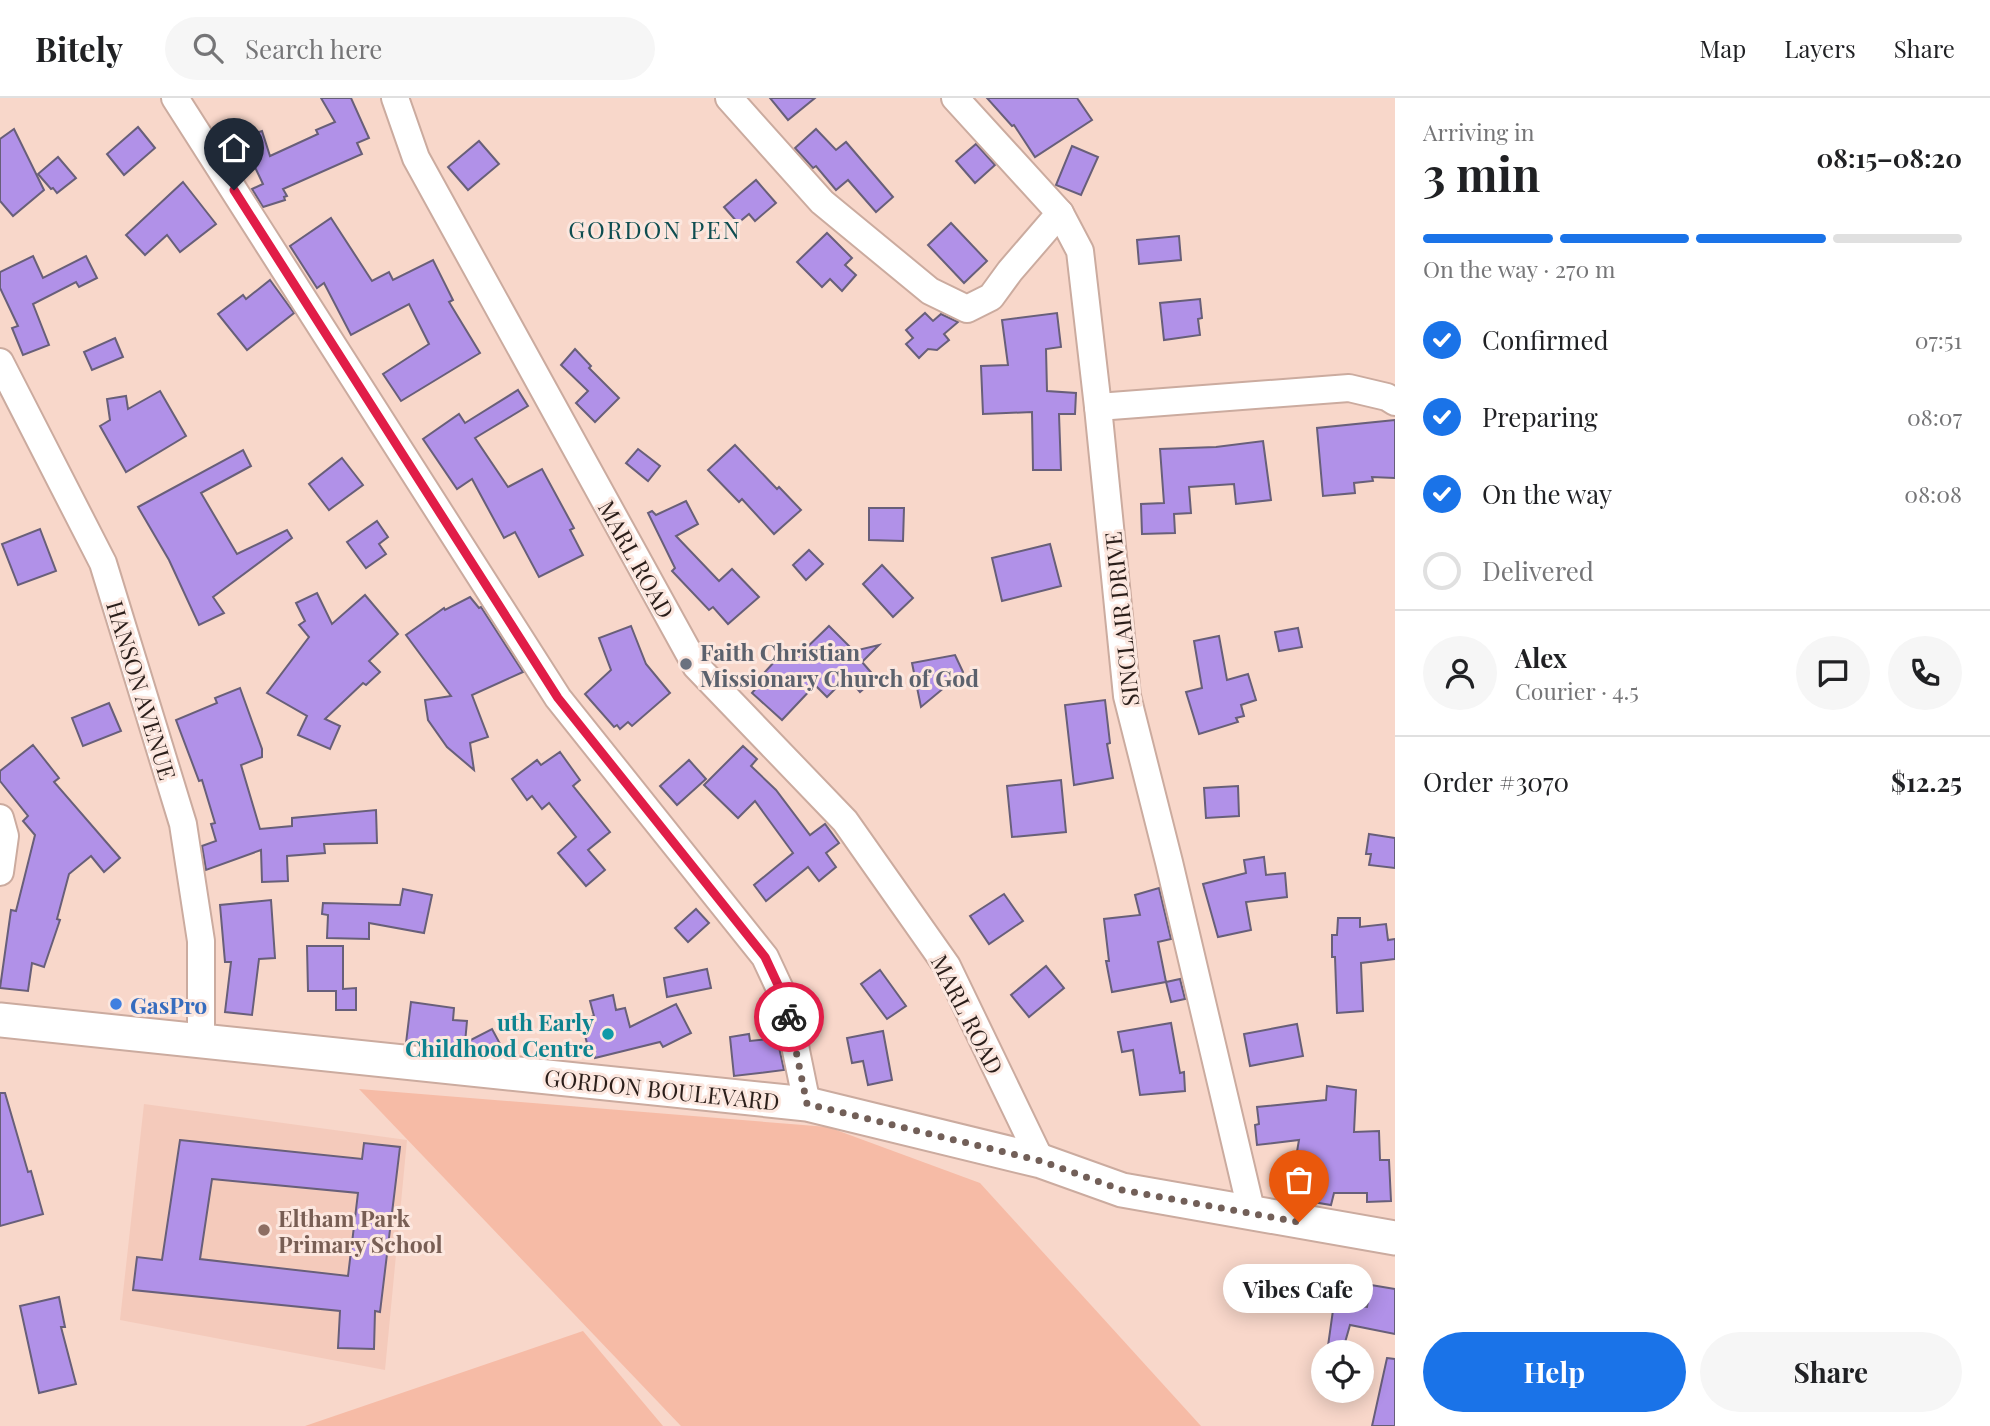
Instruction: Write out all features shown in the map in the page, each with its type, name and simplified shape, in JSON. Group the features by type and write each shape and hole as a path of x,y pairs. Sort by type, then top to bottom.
{"street":[{"path":"175,98 558,698 765,957 786,1002 807,1104"},
{"name":"MARL ROAD","path":"395,98 416,158 696,666 845,821 947,966 1041,1161"},
{"path":"729,98 822,202 930,291 967,309 991,297 1060,213"},
{"name":"SINCLAIR DRIVE","path":"955,98 1060,213 1080,251 1127,696 1170,862 1252,1214"},
{"name":"HANSON AVENUE","path":"0,362 103,563 183,824 201,941 201,1041"},
{"path":"1098,407 1349,388 1387,397 1395,402"},
{"path":"0,818 5,836 0,872"},
{"name":"GORDON BOULEVARD","path":"0,1020 807,1104 1041,1161 1122,1190 1395,1238"}],"shaded area":[{"path":"359,1089 828,1127 980,1183 1201,1426 681,1426"},
{"name":"Eltham Park Primary School","path":"144,1104 407,1140 385,1370 120,1320"},
{"path":"583,1331 663,1426 305,1426"}],"building":[{"path":"321,98 351,98 369,138 357,143 362,154 283,189 287,196 284,197 285,200 263,207 252,189 263,184 241,138 262,131 270,156 318,134 316,130 335,122"},
{"path":"770,98 815,98 788,120"},
{"path":"987,98 1077,98 1092,120 1035,157 1014,125 1012,126"},
{"path":"138,127 155,148 124,175 107,154"},
{"path":"14,129 44,190 13,216 0,201 0,139"},
{"path":"816,129 836,150 846,142 893,197 876,212 848,180 836,190 816,166 813,168 795,148"},
{"path":"479,141 499,164 468,190 448,167"},
{"path":"976,144 995,165 975,183 956,161"},
{"path":"1072,146 1098,157 1081,195 1056,185"},
{"path":"58,157 76,178 57,193 38,174"},
{"path":"756,180 776,203 755,221 749,214 738,223 724,207"},
{"path":"183,182 216,224 180,252 167,235 145,255 126,235"},
{"path":"331,218 372,281 389,272 393,280 433,260 453,300 449,302 480,353 401,401 383,374 429,344 409,304 351,335 324,283 317,288 290,246"},
{"path":"951,223 987,261 964,283 928,245"},
{"path":"827,233 852,258 845,265 856,275 842,291 830,279 822,287 797,262"},
{"path":"1179,236 1181,260 1139,264 1137,240"},
{"path":"33,256 43,278 86,256 97,278 79,287 76,282 33,304 49,345 23,355 12,328 18,326 0,288 0,272"},
{"path":"270,280 294,313 247,350 218,314 243,295 246,299"},
{"path":"1200,299 1200,335 1164,340 1160,303"},
{"path":"925,313 933,321 941,314 958,322 944,334 949,340 937,350 928,349 919,358 906,344 913,338 906,330"},
{"path":"1057,313 1061,347 1046,349 1047,391 1076,393 1075,414 1059,414 1061,470 1033,470 1032,412 983,414 981,366 1008,365 1002,320"},
{"path":"115,338 123,357 92,370 84,352"},
{"path":"575,349 591,366 589,368 619,398 595,422 576,403 588,391 561,365"},
{"path":"518,390 528,406 475,438 508,487 542,469 574,528 570,530 583,555 539,577 515,532 504,538 472,479 457,489 423,439 459,414 465,423"},
{"path":"160,391 186,436 126,472 100,426 110,420 107,399 126,396 128,409"},
{"path":"1395,420 1395,478 1372,477 1373,481 1354,483 1355,493 1323,496 1317,428"},
{"path":"1263,441 1271,500 1236,504 1234,484 1189,487 1191,513 1174,514 1175,533 1142,534 1141,504 1164,503 1160,449 1216,447"},
{"path":"735,445 801,510 774,534 742,499 739,502 708,470"},
{"path":"638,449 660,466 648,481 626,463"},
{"path":"243,450 251,466 201,493 237,554 287,530 292,538 213,597 224,613 199,625 169,560 138,507"},
{"path":"342,458 363,485 329,510 309,484"},
{"path":"686,501 698,524 676,536 719,581 732,569 759,597 728,624 713,607 709,610 672,571 675,568 648,513 652,511 656,515"},
{"path":"869,508 904,508 903,541 869,540"},
{"path":"377,521 388,537 379,544 386,554 366,568 347,542"},
{"path":"40,529 56,571 18,585 2,544"},
{"path":"1050,544 1061,586 1002,601 992,558"},
{"path":"809,550 823,564 806,580 793,565"},
{"path":"882,565 913,598 893,617 863,584"},
{"path":"317,593 332,624 365,595 398,634 369,661 380,672 366,685 363,683 325,719 340,726 330,749 298,735 307,716 267,693 309,637 299,625 305,621 296,603"},
{"path":"470,597 481,607 523,672 472,695 488,737 470,743 474,770 447,747 428,720 425,700 451,696 406,635 444,608 445,610"},
{"path":"631,626 646,664 670,693 632,726 628,722 620,729 617,725 614,727 585,694 611,670 599,638"},
{"path":"829,626 854,651 879,645 862,662 876,678 860,692 847,677 827,697 815,685 782,720 752,693 757,687 754,684 787,648 797,657"},
{"path":"1298,628 1302,647 1279,651 1275,632"},
{"path":"1219,636 1227,680 1248,674 1256,700 1241,705 1244,716 1236,718 1238,722 1199,734 1186,692 1202,688 1194,641"},
{"path":"955,655 963,672 921,707 912,663"},
{"path":"240,688 262,749 262,757 241,765 260,829 292,826 292,818 376,810 377,843 324,844 325,853 287,856 288,881 262,882 261,850 206,870 202,846 216,841 211,824 215,823 202,780 199,781 176,720 217,703 215,698"},
{"path":"1105,700 1110,743 1107,744 1113,778 1074,785 1065,705"},
{"path":"109,703 121,731 83,746 72,718"},
{"path":"33,745 59,778 54,782 120,858 104,872 91,856 69,874 57,919 60,920 44,967 32,963 28,991 0,988 11,910 16,911 35,835 23,821 28,816 0,781 0,771"},
{"path":"743,746 757,759 751,766 776,790 810,835 825,824 839,843 826,853 836,867 819,881 808,867 766,901 754,885 793,853 755,801 738,818 704,785"},
{"path":"560,752 580,780 573,786 610,832 588,850 605,870 586,886 558,853 576,837 549,803 542,809 532,796 527,800 512,779 537,760 541,765"},
{"path":"689,760 706,779 677,805 660,786"},
{"path":"1061,780 1066,832 1012,837 1007,786"},
{"path":"1238,786 1239,816 1206,818 1204,788"},
{"path":"1369,834 1395,838 1395,868 1369,865 1371,854 1366,854"},
{"path":"1264,857 1266,875 1285,873 1287,897 1246,902 1251,930 1218,937 1203,884 1246,873 1244,860"},
{"path":"1159,888 1171,939 1158,942 1166,982 1112,992 1106,961 1109,961 1104,919 1140,915 1135,895"},
{"path":"403,889 432,895 424,933 369,923 369,939 327,938 328,915 322,914 323,903 400,905"},
{"path":"1004,894 1023,921 989,944 970,916"},
{"path":"271,900 275,958 259,959 252,1015 225,1012 231,962 225,962 220,905"},
{"path":"696,909 709,923 688,942 675,928"},
{"path":"1338,918 1360,918 1360,927 1386,924 1388,940 1395,939 1395,959 1361,963 1363,1011 1337,1013 1332,935 1337,935"},
{"path":"307,946 343,946 343,989 356,988 356,1010 336,1010 336,991 308,991"},
{"path":"1046,966 1064,988 1029,1017 1011,995"},
{"path":"707,969 711,988 667,997 664,978"},
{"path":"880,970 906,1006 887,1019 861,984"},
{"path":"1180,979 1185,999 1171,1002 1166,982"},
{"path":"613,995 616,1010 625,1008 630,1027 676,1004 691,1033 663,1047 660,1042 595,1058 593,1050 589,1051 581,1020 594,1016 590,1001"},
{"path":"411,1002 454,1008 453,1020 467,1021 465,1043 492,1029 505,1053 406,1043"},
{"path":"1171,1023 1180,1073 1184,1072 1185,1091 1140,1095 1133,1050 1122,1052 1118,1032"},
{"path":"1297,1024 1303,1056 1250,1066 1244,1034"},
{"path":"883,1031 892,1080 868,1085 863,1061 852,1063 847,1038"},
{"path":"749,1034 750,1041 777,1038 784,1070 734,1076 730,1037"},
{"path":"1327,1086 1356,1090 1354,1132 1379,1131 1380,1160 1389,1160 1391,1201 1367,1202 1367,1193 1334,1193 1331,1205 1289,1198 1299,1140 1257,1145 1257,1107 1326,1100"},
{"path":"0,1093 5,1093 43,1214 0,1226"},
{"path":"180,1140 362,1159 364,1143 400,1147 380,1312 375,1311 374,1349 338,1348 340,1311 133,1290 137,1257 162,1260","holes":["212,1179 358,1193 348,1276 200,1259"]},
{"path":"1371,1285 1395,1289 1395,1334 1350,1325 1346,1340 1329,1340 1334,1303 1367,1307"},
{"path":"59,1297 65,1327 61,1327 76,1384 39,1393 20,1306"},
{"path":"1387,1358 1395,1359 1395,1426 1372,1426"}],"way so far":[{"path":"789,1017 807,1104 1041,1161 1122,1190 1299,1222"}],"place":[{"name":"Faith Christian Missionary Church of God","path":"686,664"},
{"name":"GasPro","path":"116,1004"},
{"name":"uth Early Childhood Centre","path":"608,1034"},
{"name":"Vibes Cafe","path":"1299,1222"},
{"name":"Eltham Park Primary School","path":"264,1230"}],"district":[{"name":"GORDON PEN","path":"655,229"}],"route":[{"path":"234,190 558,698 765,957 786,1002 789,1017"}]}
